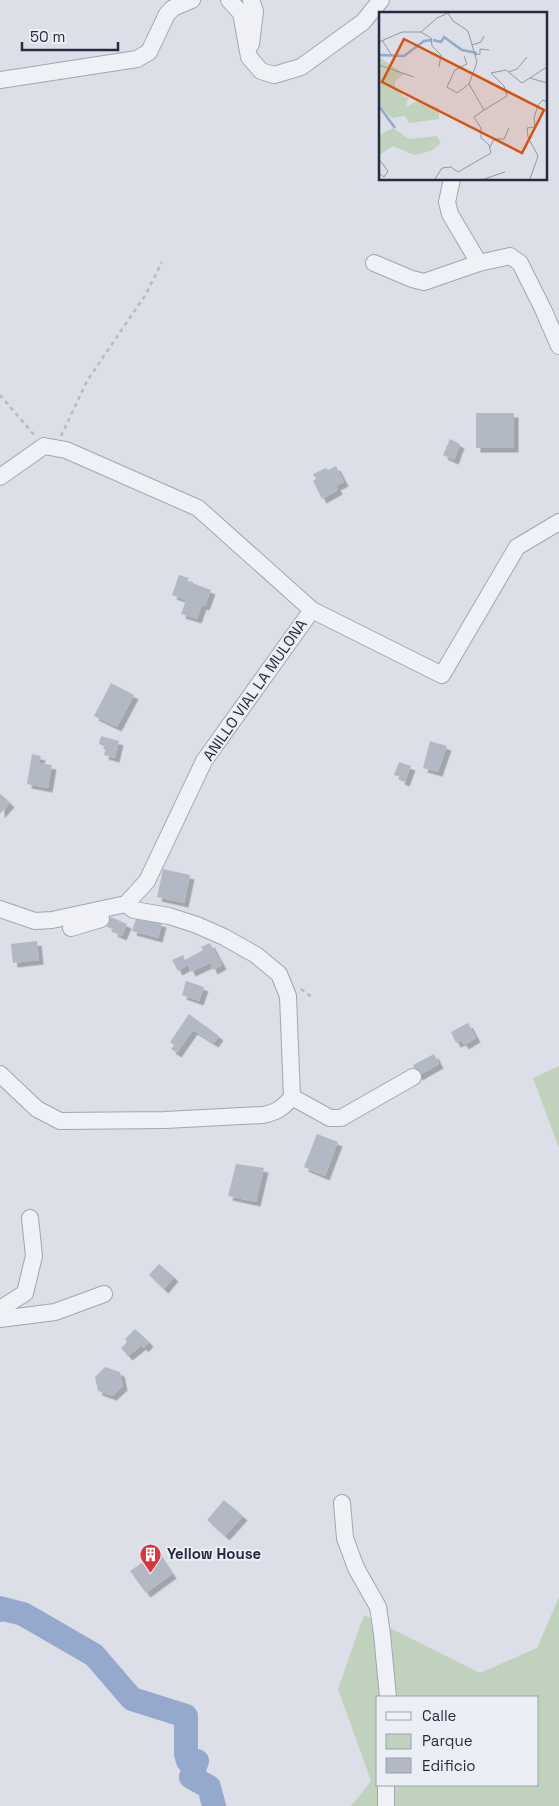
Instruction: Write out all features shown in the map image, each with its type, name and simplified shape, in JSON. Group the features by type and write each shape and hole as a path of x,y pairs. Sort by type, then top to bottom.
{"street":[{"path":"0,80 137,59 149,52 167,14 173,8 192,0"},
{"path":"229,0 241,13 249,57 261,71 274,75 301,67 363,22 381,0"},
{"path":"249,57 255,11 250,0"},
{"path":"452,180 447,202 450,214 479,263"},
{"path":"374,263 424,282 479,263 510,256 520,263 559,346"},
{"path":"0,477 50,447 66,450 198,508 312,610"},
{"name":"ANILLO VIAL LA MULONA","path":"130,907 147,881 204,760 312,610 442,675 517,547 559,522"},
{"path":"71,928 130,907"},
{"path":"0,909 35,921 130,907 169,916 215,933 256,955 279,974 288,996 292,1097 278,1112 263,1115 165,1120 60,1121 37,1109 0,1074"},
{"path":"292,1097 330,1118 342,1118 413,1077"},
{"path":"0,1309 25,1293 34,1256 30,1218"},
{"path":"0,1319 55,1312 104,1294"},
{"path":"342,1503 345,1538 356,1568 378,1606 388,1696"},
{"path":"386,1786 386,1806"}],"path":[{"path":"0,395 50,447 87,381 146,294 162,262"}],"green space":[{"path":"559,1066 559,1148 533,1078"},
{"path":"559,1597 559,1806 351,1806 371,1781 338,1689 364,1615 480,1673 537,1648"}],"building":[{"path":"476,413 514,413 514,448 476,448"},
{"path":"450,439 460,444 454,460 443,455"},
{"path":"336,466 344,482 336,486 338,490 322,499 313,481 316,479 313,474"},
{"path":"179,575 189,578 187,581 211,590 205,606 202,605 197,619 181,614 186,600 172,595"},
{"path":"111,683 134,695 117,727 94,716"},
{"path":"101,736 119,741 115,758 104,755 106,747 99,744"},
{"path":"430,741 447,746 438,772 423,768"},
{"path":"32,754 41,756 39,763 52,765 48,788 27,784"},
{"path":"399,762 411,766 405,782 400,780 401,777 394,775"},
{"path":"0,795 10,803 0,814"},
{"path":"163,869 190,875 184,903 157,897"},
{"path":"137,916 162,923 158,938 132,931"},
{"path":"111,917 127,924 122,936 107,927"},
{"path":"37,941 39,960 13,963 11,944"},
{"path":"210,943 222,965 213,970 210,963 191,972 188,965 178,971 172,960 183,955 185,960 203,950 201,947"},
{"path":"186,981 204,987 199,1001 182,995"},
{"path":"189,1014 219,1036 214,1043 193,1030 177,1053 171,1049 174,1045 170,1042"},
{"path":"468,1023 476,1038 464,1045 462,1041 456,1043 451,1032"},
{"path":"434,1054 439,1064 418,1076 413,1065"},
{"path":"317,1134 338,1142 325,1176 304,1167"},
{"path":"236,1164 264,1168 256,1202 228,1196"},
{"path":"159,1264 174,1277 164,1289 149,1275"},
{"path":"135,1329 149,1342 144,1348 142,1345 128,1356 121,1348 127,1342 125,1339"},
{"path":"105,1367 120,1372 123,1386 112,1396 98,1391 95,1377"},
{"path":"224,1500 243,1516 225,1536 207,1520"},
{"name":"Yellow House","path":"156,1550 172,1574 146,1593 130,1571"}],"waterway":[{"path":"0,1608 23,1614 94,1655 132,1699 186,1716 186,1754 188,1761 197,1761 191,1777 209,1787 214,1806"},
{"path":"0,1620 23,1614"}],"place":[{"name":"Yellow House","path":"151,1573"}]}
